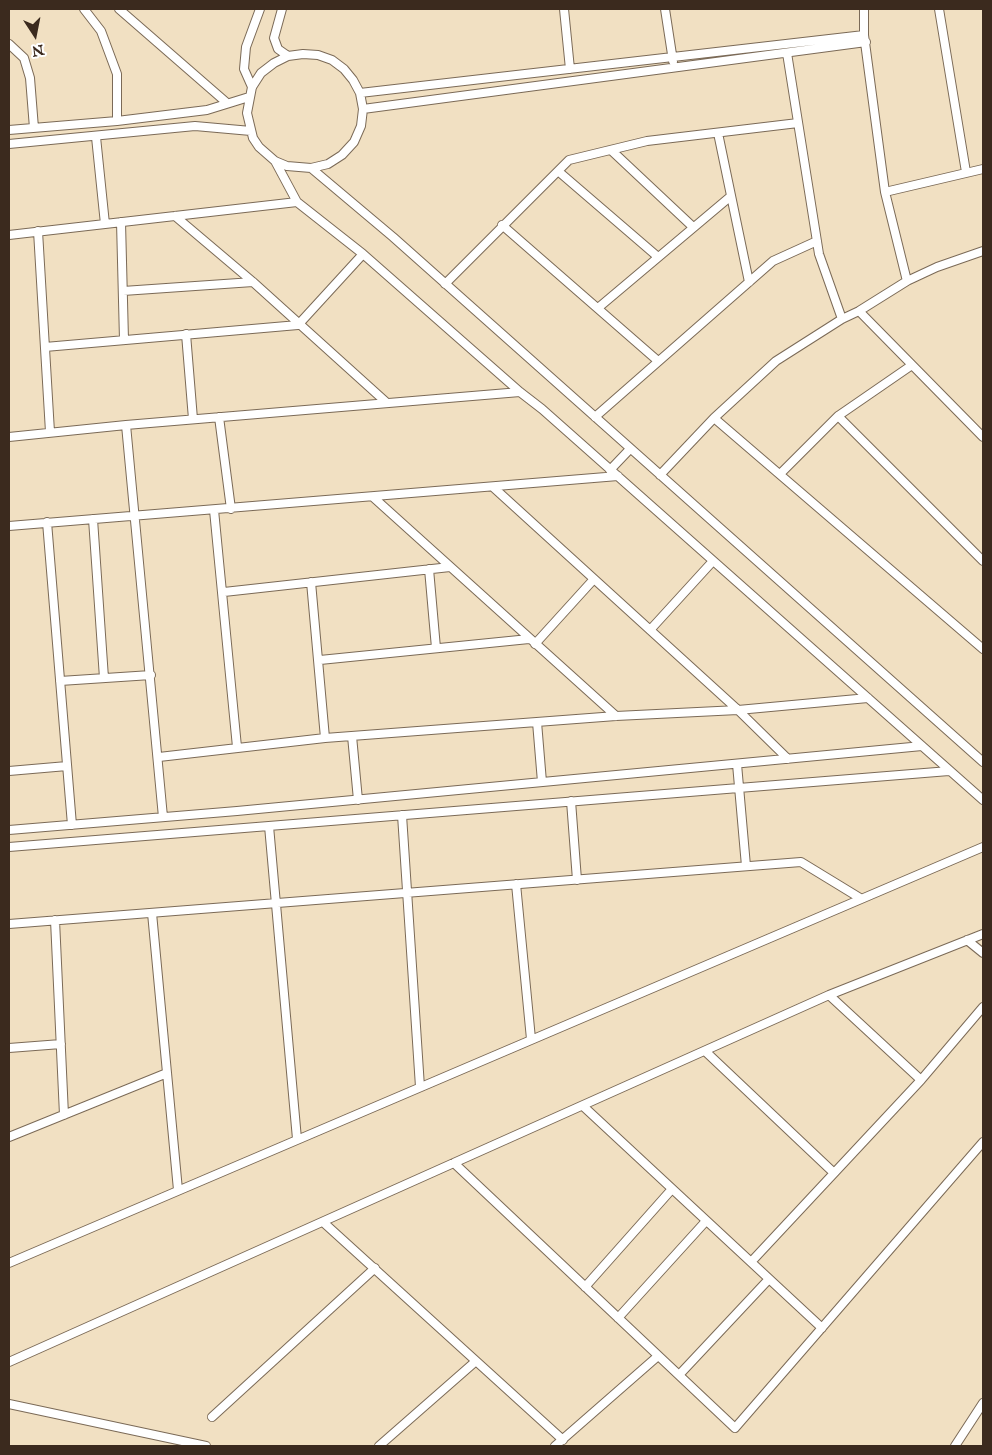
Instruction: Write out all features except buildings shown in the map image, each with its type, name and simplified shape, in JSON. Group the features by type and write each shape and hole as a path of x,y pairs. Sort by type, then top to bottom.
{"street":[{"path":"84,9 100,31 117,74 117,121"},
{"path":"119,9 228,103"},
{"path":"252,87 244,69 246,47 260,9"},
{"path":"282,9 274,38 278,49 288,56"},
{"path":"564,9 570,69"},
{"path":"665,9 674,68"},
{"path":"864,9 865,39 885,192 907,281"},
{"path":"939,9 966,172"},
{"path":"360,93 672,57 865,39"},
{"path":"363,110 787,53 865,39"},
{"path":"9,44 24,58 30,78 34,128"},
{"path":"787,53 819,254 842,318"},
{"path":"275,161 293,167 311,168 328,164 348,148 360,126 363,110 360,93 344,69 332,60 310,54 288,56 274,63 261,73 252,87 249,97 247,113 251,131 259,147 275,161 297,202 363,254 520,392 542,409 983,800"},
{"path":"9,130 117,121 207,110 249,97"},
{"path":"445,284 569,160 647,141 798,123"},
{"path":"9,144 195,126 251,131"},
{"path":"718,132 749,282"},
{"path":"96,137 105,224"},
{"path":"611,150 693,227"},
{"path":"311,168 445,284 983,762"},
{"path":"885,192 983,169"},
{"path":"558,170 658,257"},
{"path":"598,308 731,196"},
{"path":"9,235 297,202"},
{"path":"175,216 387,403"},
{"path":"121,222 124,340"},
{"path":"502,225 658,361"},
{"path":"38,232 50,432"},
{"path":"595,417 773,261 817,241"},
{"path":"660,475 714,418 776,361 842,318 859,311 907,281 937,267 983,251"},
{"path":"45,346 298,325 363,254"},
{"path":"123,292 252,282"},
{"path":"859,311 983,437"},
{"path":"186,334 193,419"},
{"path":"780,474 838,416 912,365"},
{"path":"9,437 193,419 520,392"},
{"path":"838,416 983,561"},
{"path":"219,417 231,509"},
{"path":"714,418 983,649"},
{"path":"126,425 159,757 163,817"},
{"path":"610,470 630,449"},
{"path":"9,526 618,476"},
{"path":"493,487 738,710 788,759"},
{"path":"373,497 616,716"},
{"path":"214,510 224,592 237,747"},
{"path":"93,519 104,678"},
{"path":"47,522 72,824"},
{"path":"650,630 713,561"},
{"path":"224,592 450,566"},
{"path":"429,569 436,648"},
{"path":"320,660 436,648 532,641 594,579"},
{"path":"311,582 320,660 325,738"},
{"path":"60,681 151,675"},
{"path":"159,757 325,738 616,716 738,710 868,698"},
{"path":"538,722 542,782"},
{"path":"352,736 358,800"},
{"path":"9,830 358,800 922,746"},
{"path":"737,764 746,866"},
{"path":"9,771 68,766"},
{"path":"9,847 949,771"},
{"path":"570,801 577,880"},
{"path":"402,815 420,1087"},
{"path":"269,826 297,1139"},
{"path":"9,1263 983,847"},
{"path":"9,924 801,862 860,898"},
{"path":"516,884 531,1039"},
{"path":"152,913 178,1190"},
{"path":"55,920 64,1115"},
{"path":"9,1362 829,995 983,934"},
{"path":"968,940 983,953"},
{"path":"829,995 921,1080"},
{"path":"751,1262 921,1080 983,1007"},
{"path":"9,1048 61,1044"},
{"path":"705,1051 834,1173"},
{"path":"9,1137 167,1073"},
{"path":"583,1106 822,1328"},
{"path":"454,1163 735,1428 983,1142"},
{"path":"585,1287 672,1189"},
{"path":"323,1222 563,1440"},
{"path":"618,1318 706,1222"},
{"path":"212,1417 375,1268"},
{"path":"679,1375 769,1278"},
{"path":"555,1446 658,1356"},
{"path":"379,1446 476,1361"},
{"path":"955,1446 983,1403"},
{"path":"9,1404 206,1446"}]}
